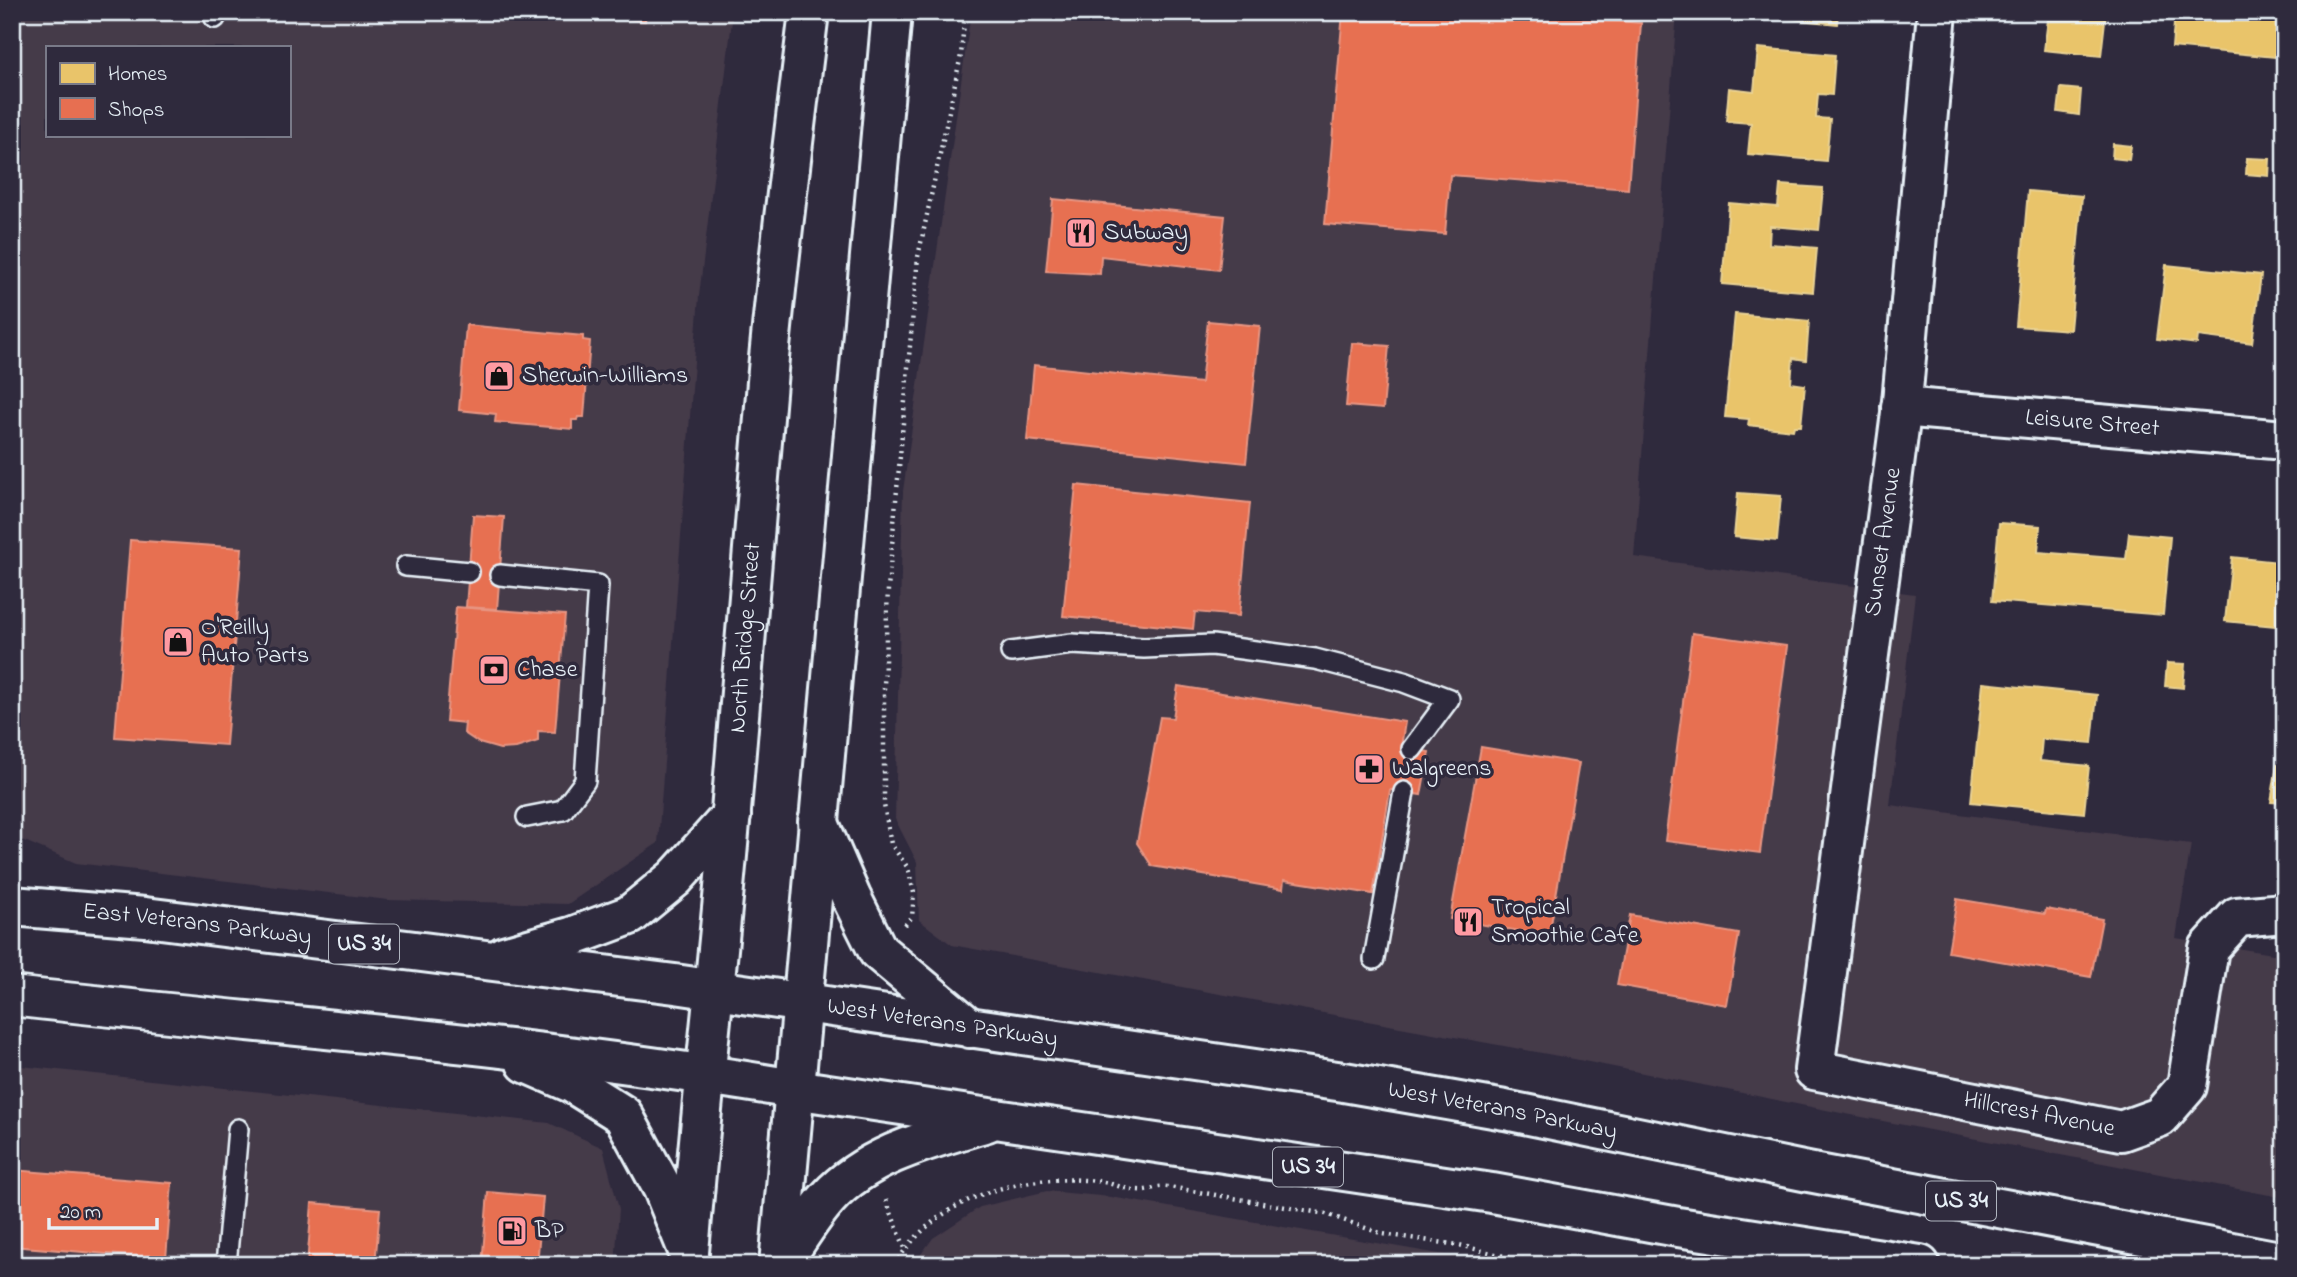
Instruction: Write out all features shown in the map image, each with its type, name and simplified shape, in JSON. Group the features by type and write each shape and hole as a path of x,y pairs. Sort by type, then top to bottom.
{"main road":[{"name":"North Bridge Street","path":"689,1259 704,1074 715,990 731,816 769,357 810,12"},
{"path":"780,1265 892,12"},
{"name":"Sunset Avenue","path":"1814,1070 1901,408 1937,12"},
{"name":"Leisure Street","path":"1901,408 2285,440"},
{"path":"489,960 570,937 630,915 675,878 731,816"},
{"path":"818,821 850,897 878,951 970,1028"},
{"name":"East Veterans Parkway","path":"12,906 145,917 715,990"},
{"name":"Hillcrest Avenue","path":"1814,1070 2121,1131 2160,1117 2187,1086 2209,948 2237,917 2285,914"},
{"name":"West Veterans Parkway","path":"715,990 1345,1082 1505,1110 1808,1172 2285,1262"},
{"name":"US 34","path":"12,996 493,1048 704,1074 1492,1193 1678,1227 1920,1265"},
{"path":"493,1048 572,1083 623,1115 663,1189 689,1259"},
{"path":"780,1265 828,1199 862,1168 932,1139 995,1119"}],"lane":[{"path":"406,566 469,572"},
{"path":"499,575 598,585 585,781 563,810 527,817"},
{"path":"1011,652 1072,644 1144,648 1212,645 1315,659 1404,682 1450,699 1412,749"},
{"path":"1374,959 1404,792"},
{"path":"226,1265 238,1129"}],"path":[{"path":"902,929 912,917 914,893 908,868 891,844 884,805 884,686 888,589 918,257 961,55 965,12"},
{"path":"895,1265 905,1248 938,1217 961,1203 983,1194 1026,1183 1072,1179 1100,1181 1136,1191 1161,1187 1181,1189 1326,1214 1383,1234 1459,1245 1556,1265"},
{"path":"881,1190 905,1248"}],"shaded area":[{"path":"12,12 733,12 699,296 658,843 568,904 388,900 76,863 20,839 12,839"},
{"path":"971,12 1677,12 1634,557 1915,594 1890,805 2191,844 2176,938 2285,956 2285,1198 1569,1058 952,945 919,920 917,862 895,819 903,491"},
{"path":"12,1065 549,1123 603,1148 619,1209 615,1265 12,1265"},
{"path":"1047,1191 1111,1197 1503,1265 913,1265 933,1238 980,1207"}],"building: Homes":[{"path":"1771,12 1838,12 1837,24 1771,17"},
{"path":"2049,12 2106,12 2101,56 2044,50"},
{"path":"2175,12 2285,12 2285,58 2172,47"},
{"path":"1758,48 1835,55 1832,95 1818,94 1816,118 1830,119 1826,161 1748,154 1751,123 1726,121 1729,88 1754,91"},
{"path":"2061,88 2081,90 2079,115 2058,112"},
{"path":"2113,144 2131,146 2129,160 2112,158"},
{"path":"2247,158 2270,159 2269,176 2246,174"},
{"path":"1780,185 1823,188 1819,230 1770,226 1769,244 1817,248 1813,292 1722,284 1729,203 1778,207"},
{"path":"2028,191 2082,196 2070,330 2016,326"},
{"path":"2166,265 2261,275 2252,343 2198,336 2197,344 2157,339"},
{"path":"1735,314 1809,321 1806,360 1793,358 1791,383 1805,385 1801,426 1794,426 1793,430 1748,425 1749,419 1725,417"},
{"path":"1738,493 1781,496 1777,541 1734,537"},
{"path":"1999,523 2040,526 2038,552 2126,559 2129,533 2170,537 2163,615 1992,601"},
{"path":"2280,549 2285,549 2285,627 2225,621 2232,557 2279,562"},
{"path":"2167,663 2185,664 2183,688 2165,686"},
{"path":"1983,683 2097,695 2092,743 2042,739 2040,761 2089,766 2084,813 1971,802"},
{"path":"2277,765 2285,767 2285,803 2271,802"}],"building: Shops":[{"path":"542,12 646,12 645,21"},
{"path":"1343,12 1512,12 1641,23 1628,189 1450,175 1445,234 1325,224"},
{"path":"1053,199 1225,216 1219,270 1101,256 1100,274 1046,271"},
{"path":"1208,321 1260,326 1246,463 1027,440 1034,365 1201,383"},
{"path":"466,325 583,336 583,340 590,341 584,417 572,420 572,429 495,422 496,414 459,410"},
{"path":"1352,343 1389,346 1383,409 1346,406"},
{"path":"1076,485 1250,503 1239,616 1195,612 1193,629 1063,616"},
{"path":"473,515 504,517 497,609 466,607"},
{"path":"130,540 242,548 226,745 115,737"},
{"path":"456,607 565,615 555,732 538,731 538,741 516,748 500,749 479,743 464,733 465,723 446,721"},
{"path":"1692,633 1787,646 1760,853 1665,841"},
{"name":"Walgreens","path":"1178,686 1405,722 1401,747 1429,752 1421,795 1390,790 1373,894 1284,880 1283,889 1152,866 1137,843 1160,717 1173,718"},
{"path":"1481,747 1579,763 1549,936 1450,919"},
{"path":"1957,899 2045,914 2046,909 2102,919 2091,977 1948,952"},
{"path":"1630,915 1739,934 1727,1005 1617,985"},
{"path":"12,1170 172,1183 166,1259 12,1246"},
{"name":"BP","path":"488,1192 543,1197 537,1265 482,1265"},
{"path":"312,1203 380,1209 375,1265 307,1265"}],"place":[{"name":"Subway","path":"1081,233"},
{"name":"Sherwin-Williams","path":"499,376"},
{"name":"O'Reilly Auto Parts","path":"178,642"},
{"name":"Chase","path":"494,670"},
{"name":"Walgreens","path":"1369,769"},
{"name":"Tropical Smoothie Cafe","path":"1468,922"},
{"name":"BP","path":"512,1231"}]}
